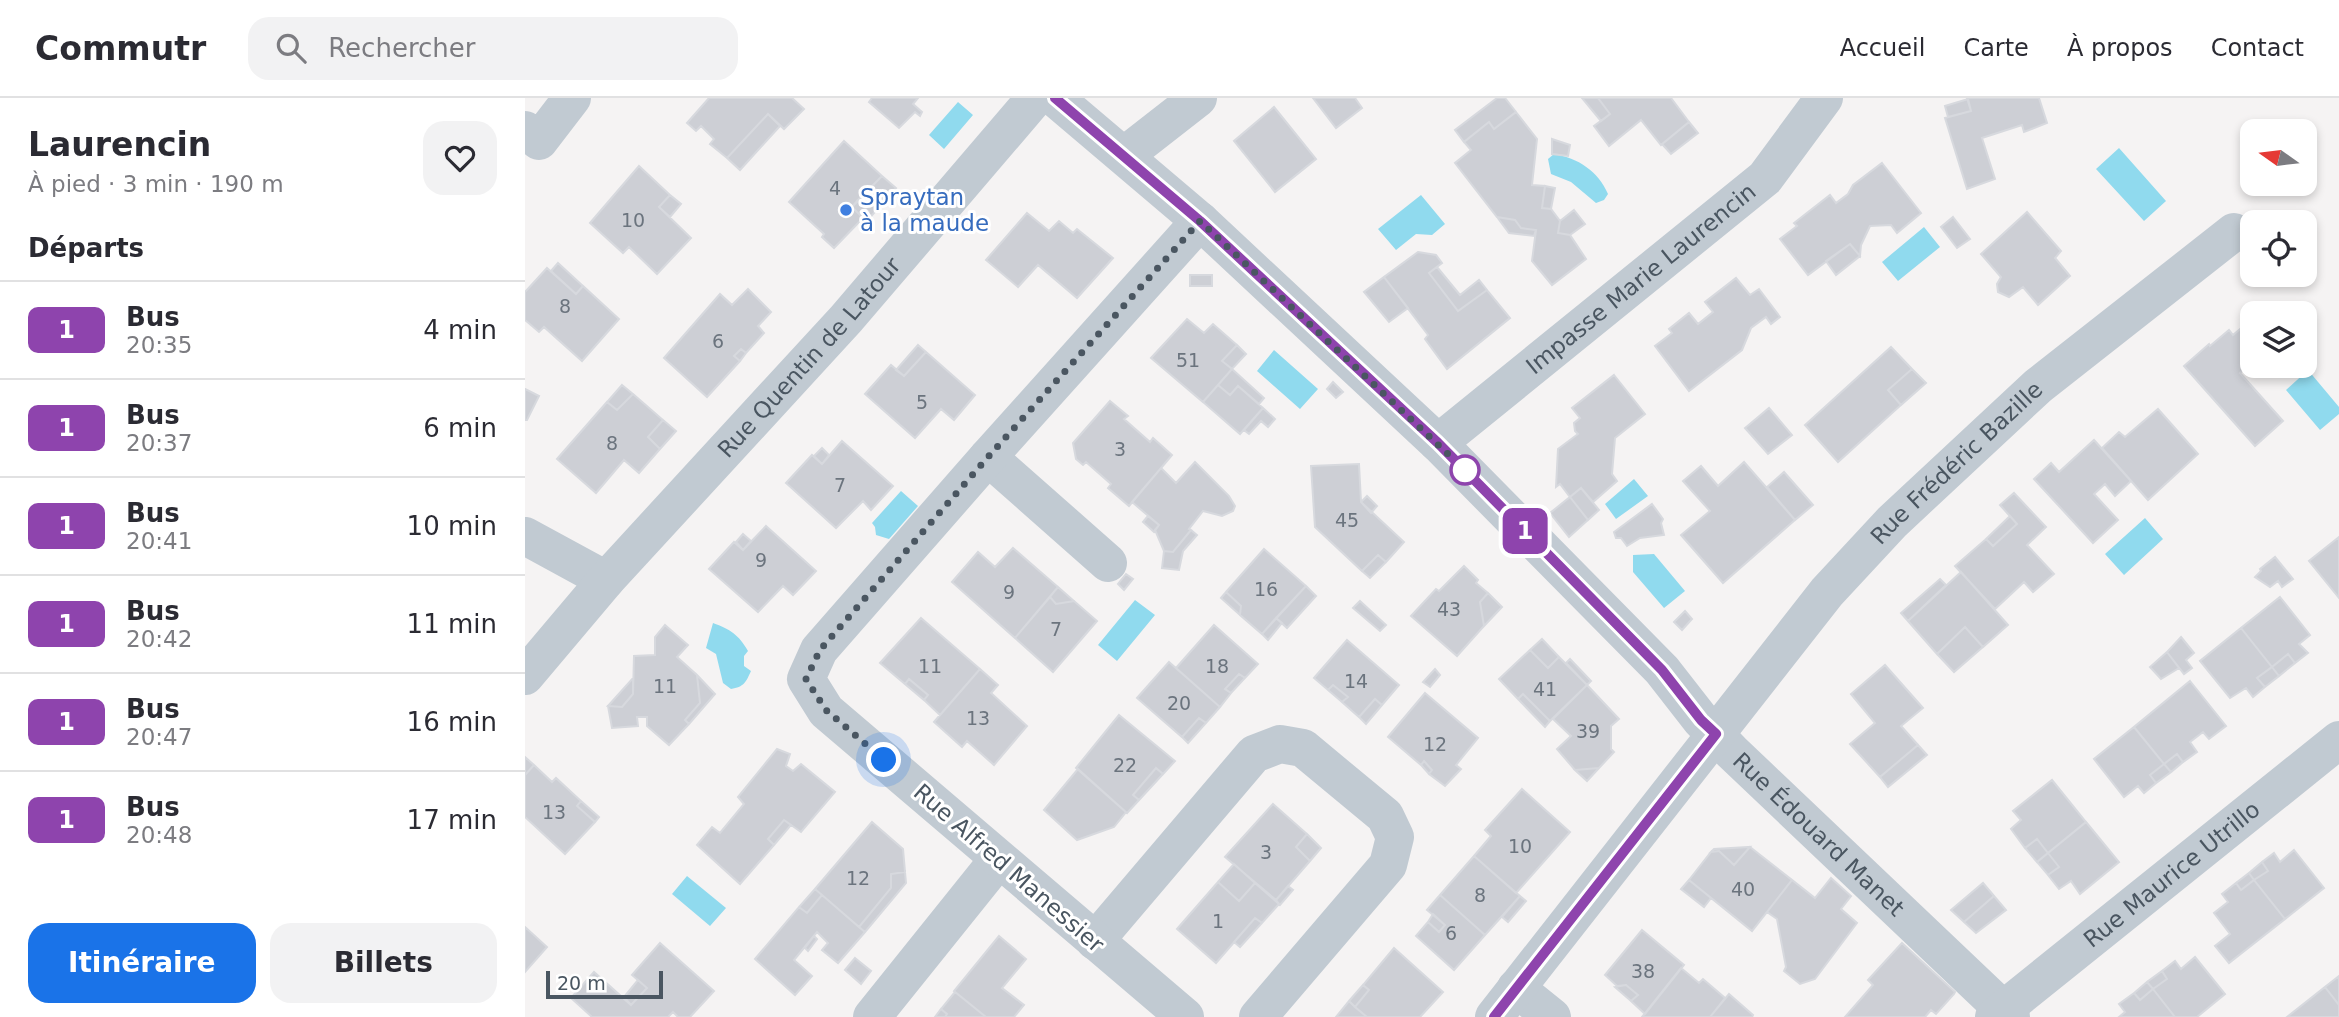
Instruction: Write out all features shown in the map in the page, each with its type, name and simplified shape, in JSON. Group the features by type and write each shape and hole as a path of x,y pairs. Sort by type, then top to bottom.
{"street":[{"path":"525,130 539,141 572,98"},
{"name":"Rue Quentin de Latour","path":"525,676 606,580 846,319 1035,98"},
{"name":"Rue Édouard Manet","path":"1055,98 1200,221 1438,443 1662,670 1701,720 2002,1014"},
{"path":"1125,155 1198,98"},
{"name":"Impasse Marie Laurencin","path":"1438,443 1765,178 1823,98"},
{"name":"Rue Alfred Manessier","path":"1185,1017 998,860 826,710 806,679 820,650 988,457 1200,221"},
{"name":"Rue Frédéric Bazille","path":"1505,1003 1827,592 1892,522 2038,386 2234,232"},
{"path":"988,457 1108,564"},
{"path":"525,536 606,580"},
{"name":"Rue Maurice Utrillo","path":"2002,1014 2339,740"},
{"path":"1095,941 1254,754 1280,744 1303,748 1385,816 1395,837 1388,865 1258,1017"},
{"path":"872,1017 998,860"},
{"path":"1505,1003 1552,1017"}],"water":[{"path":"958,102 973,115 944,149 929,135"},
{"path":"2119,148 2166,201 2144,221 2096,169"},
{"path":"1554,154 1579,162 1593,172 1608,194 1604,200 1596,203 1571,182 1551,174 1548,159"},
{"path":"1421,195 1445,224 1432,235 1416,234 1396,250 1378,229"},
{"path":"1924,227 1940,247 1898,281 1882,262"},
{"path":"1274,350 1318,389 1300,409 1257,371"},
{"path":"2299,378 2315,378 2339,407 2339,414 2320,430 2286,390"},
{"path":"1634,479 1648,496 1616,519 1605,504"},
{"path":"901,491 918,506 889,539 876,535 872,523"},
{"path":"2145,518 2163,539 2124,575 2105,554"},
{"path":"1654,554 1685,591 1664,608 1633,572 1633,555"},
{"path":"1135,600 1155,615 1117,661 1098,645"},
{"path":"713,623 734,633 748,651 744,656 744,666 751,671 739,687 731,689 723,683 716,654 706,648"},
{"path":"687,876 726,908 710,926 672,894"}],"building":[{"path":"709,98 792,98 804,109 784,129 768,114 727,158 710,144 714,139 701,126 696,131 687,123"},
{"path":"872,98 918,98 913,104 922,112 920,116 915,112 899,128 869,102"},
{"path":"1313,98 1355,98 1362,108 1336,128"},
{"path":"1497,98 1505,98 1516,112 1494,129 1489,122 1464,142 1455,130"},
{"path":"1582,98 1598,98 1610,114 1601,121"},
{"path":"1598,98 1671,98 1689,122 1661,145 1641,120 1609,146 1594,126 1610,114"},
{"path":"1967,98 2039,98 2047,123 2024,132 2022,125 1982,138 1995,179 1967,189 1945,118 1971,111"},
{"path":"1968,99 1971,111 1948,117 1945,106"},
{"path":"1274,107 1316,159 1275,192 1234,141"},
{"path":"1516,112 1537,139 1532,185 1545,186 1542,208 1551,209 1560,221 1558,233 1570,235 1586,259 1552,285 1532,261 1536,230 1521,228 1515,220 1497,217 1455,163 1471,150 1464,142 1489,122 1494,129"},
{"path":"768,114 780,126 740,170 727,158"},
{"path":"1689,122 1698,133 1671,154 1662,144"},
{"path":"1552,139 1570,145 1568,156 1552,154"},
{"path":"844,141 882,176 852,207 863,218 834,248 822,237 824,234 789,202"},
{"path":"1882,163 1921,213 1897,233 1891,225 1870,226 1861,245 1860,256 1850,244 1808,275 1780,239 1797,226 1794,223 1830,195 1836,203 1848,194 1853,185"},
{"path":"639,166 670,195 659,207 691,238 657,274 629,247 623,253 590,223"},
{"path":"882,176 896,188 867,221 863,218 869,212 857,201"},
{"path":"1545,186 1555,188 1551,209 1542,208"},
{"path":"670,195 681,204 670,217 659,207"},
{"path":"857,201 869,212 863,218 852,207"},
{"path":"1574,210 1585,224 1570,235 1558,233 1560,221"},
{"path":"2027,212 2061,251 2055,258 2070,276 2038,305 2023,287 2009,297 1998,292 1997,284 2001,277 1981,254"},
{"path":"1027,213 1049,231 1059,221 1073,233 1077,229 1113,258 1077,298 1038,265 1018,287 986,260"},
{"path":"1497,217 1515,220 1521,228 1536,230 1534,236 1509,233"},
{"path":"1953,217 1970,239 1957,248 1941,227"},
{"path":"1850,244 1860,256 1836,275 1826,261"},
{"path":"1418,252 1436,255 1442,263 1429,273 1458,311 1487,290 1510,318 1447,369 1425,339 1428,335 1384,277"},
{"path":"558,263 583,286 576,294 551,271"},
{"path":"1437,267 1460,295 1479,280 1487,290 1458,311 1429,273"},
{"path":"547,268 576,294 583,286 619,319 582,361 544,327 539,332 525,320 525,292"},
{"path":"1190,275 1212,275 1212,286 1190,286"},
{"path":"1384,277 1408,308 1389,322 1364,292"},
{"path":"1736,278 1750,295 1759,289 1780,317 1771,324 1766,317 1751,328 1742,350 1689,391 1655,346 1672,333 1669,329 1689,313 1698,324 1713,312 1705,302"},
{"path":"748,289 771,312 758,326 764,333 746,353 741,349 734,356 740,361 707,397 664,358 720,294 732,305"},
{"path":"1187,319 1204,333 1213,324 1237,345 1222,361 1232,369 1203,402 1151,358"},
{"path":"2240,329 2240,378 2244,378 2283,421 2255,446 2184,366 2229,330 2233,335"},
{"path":"918,345 926,352 904,376 896,370"},
{"path":"1237,345 1246,354 1232,369 1222,361"},
{"path":"1891,347 1912,369 1888,390 1901,405 1838,462 1805,425"},
{"path":"741,349 746,353 740,361 734,356"},
{"path":"926,352 975,395 954,420 941,409 915,438 865,394 891,365 904,376"},
{"path":"1232,369 1264,398 1259,404 1238,386 1230,395 1218,385"},
{"path":"1912,369 1926,383 1901,405 1888,390"},
{"path":"1614,375 1645,414 1615,438 1612,474 1617,481 1593,502 1581,488 1570,497 1560,484 1556,487 1558,449 1578,434 1574,423 1580,418 1572,408"},
{"path":"1333,382 1343,392 1336,398 1327,389"},
{"path":"622,385 633,394 617,410 607,402"},
{"path":"1218,385 1230,395 1238,386 1263,408 1240,434 1203,402"},
{"path":"525,389 539,396 527,420 525,420"},
{"path":"633,394 663,420 648,437 660,449 639,473 624,460 596,493 557,459 607,402 617,410"},
{"path":"1110,401 1128,416 1124,419 1150,442 1153,438 1172,455 1129,506 1108,488 1111,484 1086,462 1083,465 1076,459 1073,443"},
{"path":"1263,408 1275,419 1268,427 1261,421 1249,434 1244,430"},
{"path":"1769,408 1792,435 1768,454 1745,428"},
{"path":"2158,409 2198,454 2148,500 2102,448 2119,432 2125,437"},
{"path":"663,420 676,431 660,449 648,437"},
{"path":"2094,440 2131,481 2115,496 2105,484 2094,494 2118,520 2093,543 2034,479 2051,463 2059,472"},
{"path":"842,441 893,486 871,510 863,501 836,528 786,483 812,455 822,464"},
{"path":"822,448 829,455 822,464 814,456"},
{"path":"1195,462 1229,496 1235,506 1233,511 1222,516 1203,511 1173,552 1164,551 1155,530 1159,525 1132,502 1161,468 1176,483"},
{"path":"1744,462 1795,520 1723,583 1681,535 1710,511 1683,481 1701,466 1718,486"},
{"path":"1359,464 1361,502 1404,542 1386,562 1378,555 1362,571 1315,527 1311,466"},
{"path":"1784,472 1813,505 1795,520 1767,487"},
{"path":"1581,488 1599,510 1588,520 1570,497"},
{"path":"2014,493 2046,527 2027,545 2054,574 2033,592 2024,582 1995,609 1955,566 1986,539 1993,546 2017,524 2000,505"},
{"path":"1367,496 1377,506 1371,513 1361,502"},
{"path":"1570,497 1588,520 1569,537 1550,513"},
{"path":"1652,504 1663,519 1661,523 1664,535 1640,538 1627,546 1621,538 1616,538 1614,532"},
{"path":"1148,516 1159,525 1154,532 1143,522"},
{"path":"2010,516 2017,524 1993,546 1986,539"},
{"path":"766,526 816,571 793,595 783,586 758,612 709,569 734,542 743,550"},
{"path":"1191,530 1197,535 1183,551 1179,570 1162,568 1164,551 1173,552"},
{"path":"743,534 751,541 743,550 736,542"},
{"path":"2339,537 2339,598 2309,561"},
{"path":"1013,548 1058,587 1015,638 952,582 978,552 995,567"},
{"path":"1264,549 1306,586 1262,634 1240,615 1241,606 1226,592"},
{"path":"1378,555 1386,562 1370,578 1362,571"},
{"path":"2275,557 2293,579 2282,587 2278,581 2270,587 2255,577 2260,569"},
{"path":"1464,566 1478,580 1476,583 1488,593 1480,602 1484,626 1457,656 1411,616 1436,589 1439,591"},
{"path":"1961,572 2008,625 1983,647 1965,627 1937,654 1908,621"},
{"path":"1126,574 1133,579 1124,590 1118,584"},
{"path":"1940,579 1946,585 1908,621 1901,613"},
{"path":"1306,586 1316,596 1287,628 1276,618"},
{"path":"1058,587 1074,601 1056,604 1050,597"},
{"path":"1226,592 1241,606 1240,615 1221,598"},
{"path":"1488,593 1502,607 1484,626 1480,602"},
{"path":"1050,597 1056,604 1074,601 1097,621 1053,672 1015,638"},
{"path":"2280,597 2310,635 2299,644 2308,653 2295,663 2288,654 2272,667 2241,628"},
{"path":"1360,601 1386,625 1380,631 1353,608"},
{"path":"1685,611 1692,619 1682,630 1674,622"},
{"path":"921,618 980,669 940,715 924,700 928,695 909,679 905,684 880,663"},
{"path":"1276,618 1282,623 1268,640 1262,634"},
{"path":"665,625 688,645 677,657 697,675 700,703 685,720 689,724 669,745 647,726 647,717 637,717 638,726 612,728 608,706 622,707 633,694 634,656 655,655 655,637"},
{"path":"1214,625 1258,664 1245,678 1239,674 1225,689 1231,693 1220,707 1176,668"},
{"path":"1965,627 1983,647 1954,672 1937,654"},
{"path":"2241,628 2272,667 2257,678 2265,687 2253,697 2246,688 2230,698 2200,661"},
{"path":"2181,637 2194,653 2186,660 2192,668 2184,674 2167,652"},
{"path":"1542,639 1559,657 1548,668 1530,650"},
{"path":"1347,640 1399,685 1382,705 1375,699 1359,717 1342,702 1348,697 1333,685 1328,690 1314,678"},
{"path":"1530,650 1548,668 1559,657 1587,685 1550,721 1523,694 1518,699 1499,679"},
{"path":"2167,652 2179,668 2161,679 2150,667"},
{"path":"2288,654 2295,663 2279,676 2272,667"},
{"path":"1570,659 1591,681 1587,685 1566,663"},
{"path":"1169,662 1220,707 1206,723 1199,718 1182,737 1137,698"},
{"path":"1885,665 1923,708 1901,726 1918,745 1880,777 1850,744 1875,723 1851,694"},
{"path":"2272,667 2279,676 2265,687 2257,678"},
{"path":"980,669 998,685 991,693 1027,726 994,765 967,741 962,747 934,722"},
{"path":"1435,669 1440,675 1430,687 1423,682"},
{"path":"1239,674 1245,678 1231,693 1225,689"},
{"path":"697,675 715,694 689,724 685,720 700,703"},
{"path":"633,678 633,694 622,707 608,706"},
{"path":"909,679 928,695 924,700 905,684"},
{"path":"2190,681 2226,726 2209,739 2203,732 2190,742 2197,752 2183,762 2177,754 2164,764 2134,727"},
{"path":"1333,685 1348,697 1342,702 1328,690"},
{"path":"1587,685 1619,719 1611,726 1611,749 1614,752 1599,768 1575,770 1557,749 1571,736 1553,719"},
{"path":"1425,693 1478,738 1456,765 1461,769 1445,786 1429,774 1432,770 1424,761 1421,765 1388,737"},
{"path":"1523,694 1550,721 1545,727 1518,699"},
{"path":"1375,699 1382,705 1366,724 1359,717"},
{"path":"1119,715 1175,761 1163,774 1156,768 1133,795 1139,800 1127,813 1076,768"},
{"path":"1199,718 1206,723 1188,743 1182,737"},
{"path":"2134,727 2164,764 2150,775 2156,783 2144,793 2138,786 2124,797 2094,759"},
{"path":"1918,745 1927,755 1888,787 1880,777"},
{"path":"777,749 790,754 786,766 793,771 801,764 835,792 801,832 784,820 768,839 774,845 740,884 697,845 712,827 720,833 744,804 738,797"},
{"path":"2177,754 2183,762 2171,772 2164,764"},
{"path":"525,757 534,765 525,775"},
{"path":"1424,761 1432,770 1429,774 1421,765"},
{"path":"2164,764 2171,772 2156,783 2150,775"},
{"path":"534,765 552,782 556,778 581,801 577,806 595,822 565,854 525,817 525,775"},
{"path":"1156,768 1163,774 1139,800 1133,795"},
{"path":"1599,768 1587,781 1575,770"},
{"path":"1078,769 1126,812 1114,827 1077,840 1044,810"},
{"path":"2052,780 2086,822 2048,853 2037,839 2025,848 2011,829 2021,820 2013,811"},
{"path":"1522,789 1570,832 1516,893 1474,856 1491,836 1485,830"},
{"path":"581,801 599,817 595,822 577,806"},
{"path":"1273,804 1307,834 1296,847 1310,861 1276,900 1225,857"},
{"path":"784,820 791,825 774,845 768,839"},
{"path":"872,822 903,849 905,872 891,874 891,888 859,927 815,889"},
{"path":"2086,822 2119,862 2080,894 2071,881 2059,889 2048,875 2059,867 2048,853"},
{"path":"1307,834 1321,848 1310,861 1296,847"},
{"path":"2037,839 2048,853 2037,862 2025,848"},
{"path":"1750,847 1734,865 1719,851 1711,852 1714,849"},
{"path":"1750,847 1792,880 1752,931 1689,880 1711,852 1719,851 1734,865"},
{"path":"2294,850 2324,888 2285,919 2254,880 2268,871 2262,862 2274,853 2280,862"},
{"path":"2048,853 2059,867 2048,875 2037,862"},
{"path":"1474,856 1520,896 1485,935 1440,895"},
{"path":"2262,862 2268,871 2254,880 2249,873"},
{"path":"1234,864 1255,883 1239,901 1218,882"},
{"path":"905,872 906,883 865,932 859,927 891,888 891,874"},
{"path":"2249,873 2254,880 2241,890 2236,883"},
{"path":"1831,878 1851,896 1841,909 1857,923 1815,979 1800,984 1784,971 1786,967 1777,919 1767,912 1792,880 1815,898"},
{"path":"1689,880 1711,898 1704,907 1681,889"},
{"path":"2254,880 2285,919 2229,963 2215,946 2230,934 2214,913 2228,902 2222,894 2236,883 2241,890"},
{"path":"1218,882 1239,901 1255,883 1279,904 1262,923 1255,918 1216,963 1177,929"},
{"path":"1983,883 1994,896 1964,922 1951,910"},
{"path":"1288,886 1293,890 1280,905 1276,900"},
{"path":"815,889 822,895 807,913 799,907"},
{"path":"822,895 865,932 838,963 822,950 828,943 817,932 794,960 812,976 795,995 755,959 799,907 807,913"},
{"path":"1440,895 1485,935 1454,970 1416,936 1428,922 1439,932 1445,925 1427,910"},
{"path":"1520,896 1526,901 1508,922 1502,917"},
{"path":"1994,896 2006,910 1976,933 1964,922"},
{"path":"1433,914 1445,925 1439,932 1428,922"},
{"path":"1255,918 1262,923 1240,947 1234,942"},
{"path":"525,927 547,947 525,972"},
{"path":"1642,930 1684,965 1645,1014 1631,1001 1638,995 1626,985 1617,986 1605,975"},
{"path":"814,936 817,939 808,951 805,948"},
{"path":"999,936 1026,959 1002,988 1024,1005 1014,1017 986,1017 954,991"},
{"path":"660,943 714,991 690,1017 678,1017 673,1012 668,1017 592,1017 571,998 594,972 631,1005 647,988 632,975"},
{"path":"1902,943 1955,992 1954,994 1936,1014 1931,1010 1925,1017 1845,1017 1873,985 1868,980"},
{"path":"1394,948 1443,992 1420,1017 1367,1017 1355,1007 1369,990 1363,985"},
{"path":"2195,957 2225,994 2197,1017 2175,1017 2153,989 2167,979 2162,971 2175,961 2181,969"},
{"path":"855,958 871,971 861,984 845,970"},
{"path":"1681,968 1699,983 1703,979 1725,998 1710,1017 1642,1017"},
{"path":"2162,971 2167,979 2153,989 2147,982"},
{"path":"2339,976 2339,1005 2325,987"},
{"path":"638,980 647,988 631,1005 624,997"},
{"path":"2147,982 2153,989 2140,1000 2134,993"},
{"path":"1363,985 1369,990 1355,1007 1349,1001"},
{"path":"1626,985 1638,995 1631,1001 1615,987"},
{"path":"2325,987 2339,1005 2339,1017 2287,1017"},
{"path":"2153,989 2175,1017 2119,1017 2125,1012 2119,1004 2134,993 2140,1000"},
{"path":"955,992 986,1017 945,1017 947,1014 941,1009"},
{"path":"1729,994 1753,1015 1752,1017 1710,1017"},
{"path":"1349,1001 1355,1007 1367,1017 1336,1017"},
{"path":"941,1009 947,1014 945,1017 935,1017"}],"bus line":[{"name":"1","path":"1055,98 1200,221 1438,443 1662,670 1701,720 1716,734 1494,1017"}],"place":[{"name":"Spraytan à la maude","path":"846,210"}],"route":[{"path":"884,760 826,710 806,679 820,650 988,457 1200,221 1465,470"}]}
